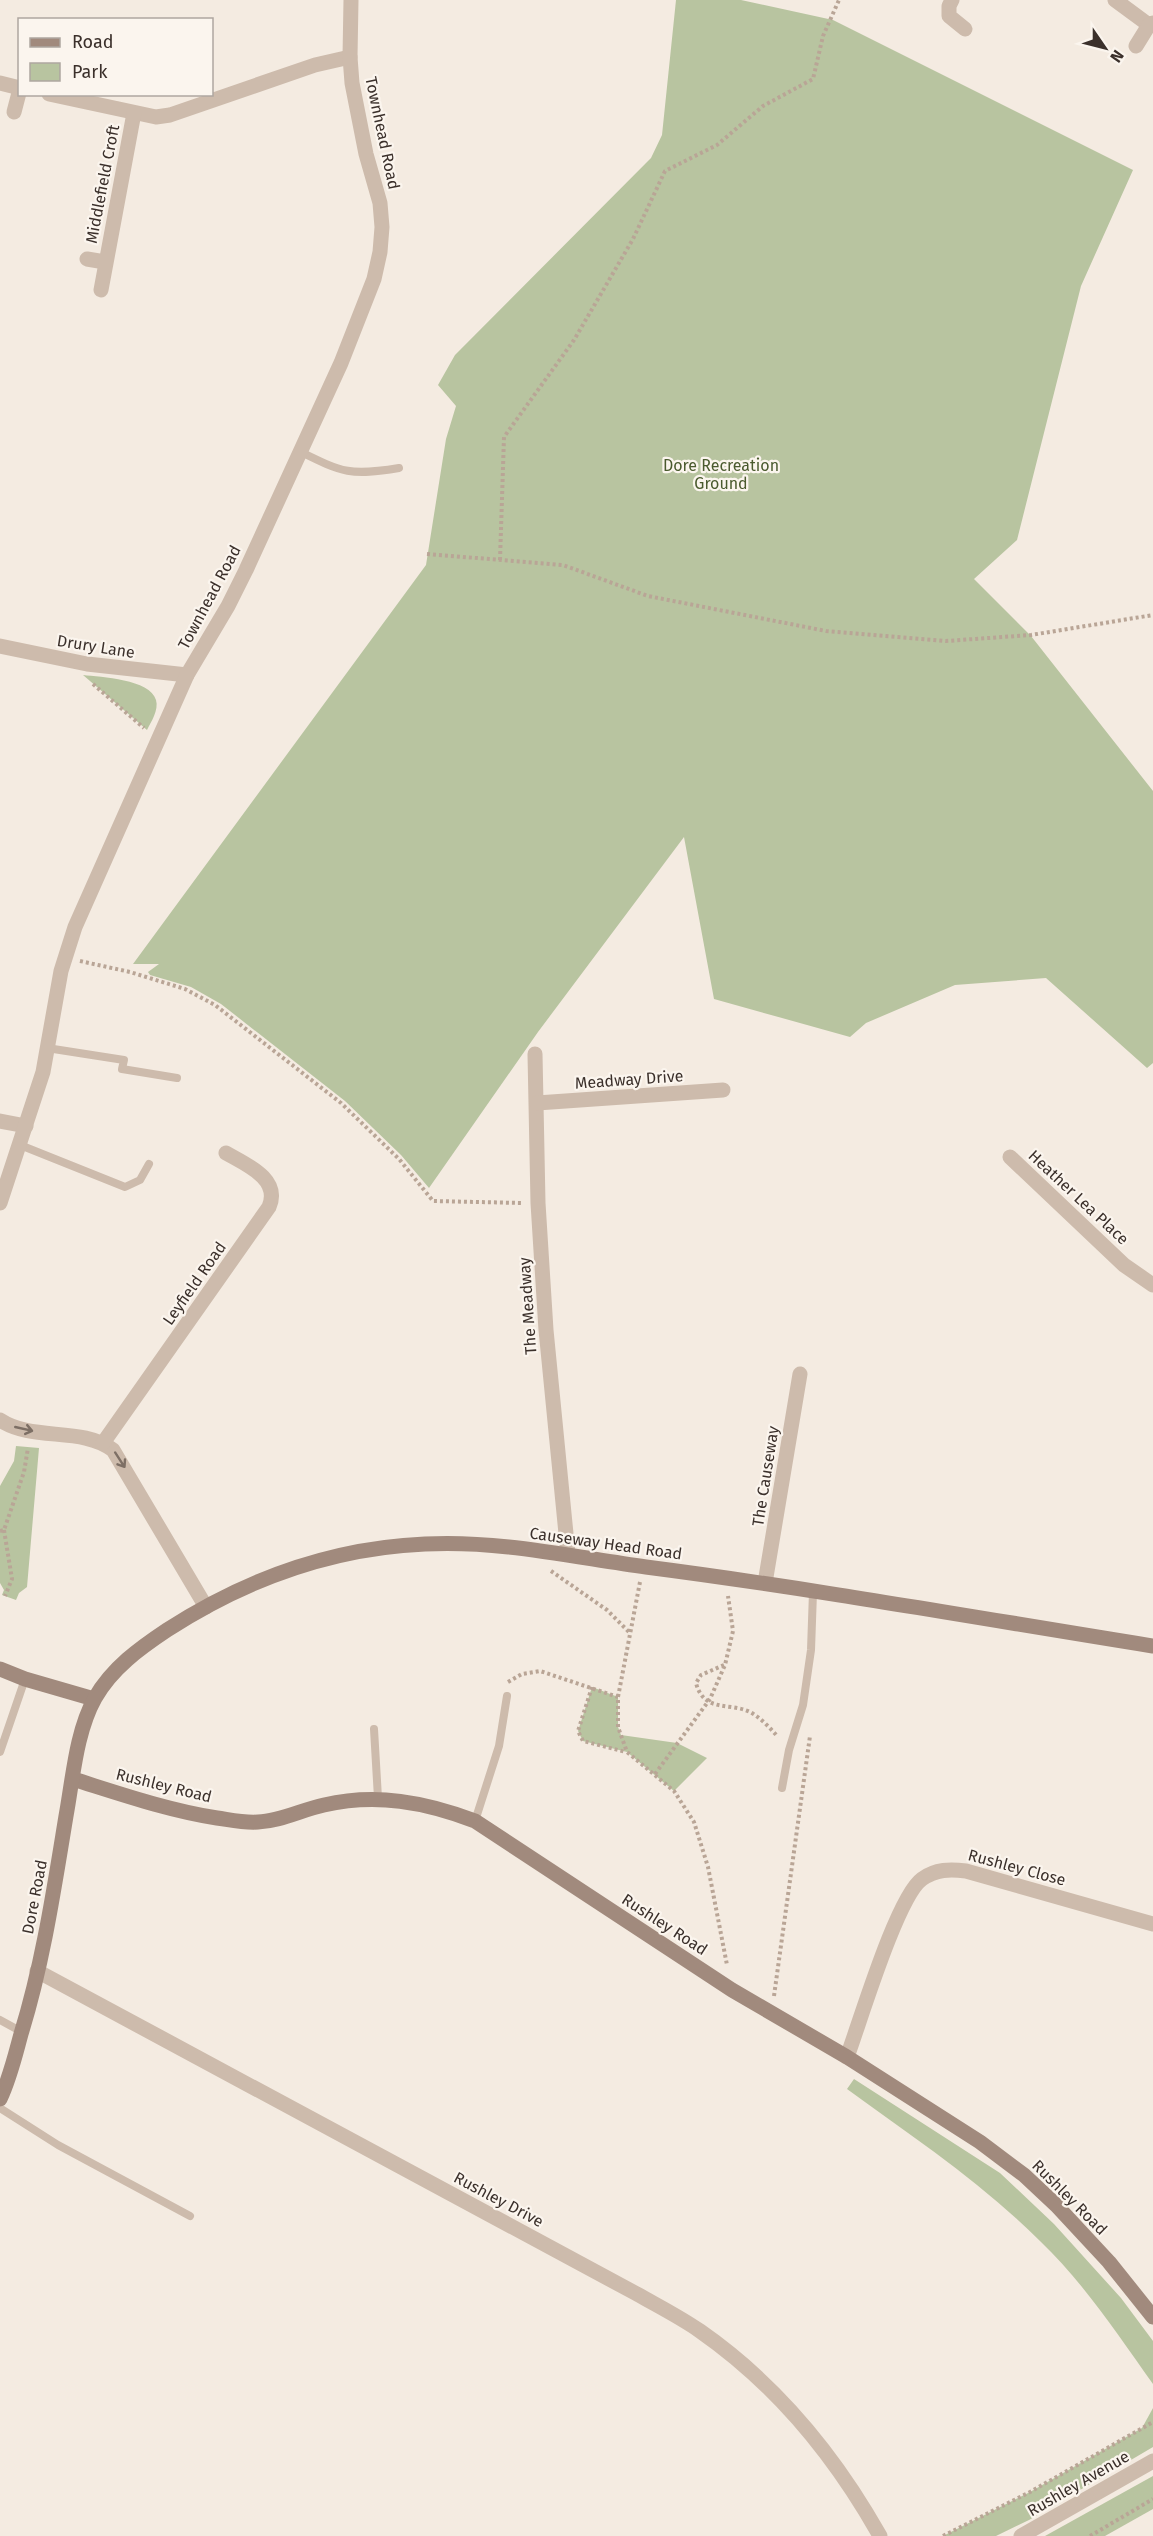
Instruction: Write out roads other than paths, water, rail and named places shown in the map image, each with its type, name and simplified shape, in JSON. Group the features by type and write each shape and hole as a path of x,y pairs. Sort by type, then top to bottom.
{"street":[{"name":"Townhead Road","path":"0,1203 43,1072 65,958 75,927 157,739 187,675 232,597 358,322 374,279 380,252 382,227 380,203 358,116 350,57 351,0"},
{"path":"952,0 949,6 949,16 965,29"},
{"path":"1115,0 1151,24 1136,46"},
{"path":"58,96 156,117 170,115 257,83 315,65 350,57"},
{"path":"0,83 18,88"},
{"path":"14,112 18,96"},
{"name":"Middlefield Croft","path":"101,290 134,113"},
{"name":"Middlefield Croft","path":"87,259 105,262"},
{"name":"Drury Lane","path":"0,646 87,664 187,675"},
{"name":"The Meadway","path":"534,1054 538,1203 546,1330 568,1554"},
{"name":"Meadway Drive","path":"537,1103 723,1090"},
{"path":"0,1121 26,1126"},
{"name":"Leyfield Road","path":"103,1443 269,1207 273,1197 271,1186 264,1176 226,1153"},
{"name":"Heather Lea Place","path":"1010,1157 1124,1265 1153,1285"},
{"name":"The Causeway","path":"765,1583 800,1374"},
{"path":"0,1420 21,1429 103,1443 119,1456 206,1607"},
{"name":"Causeway Head Road","path":"94,1699 106,1681 128,1658 231,1593 294,1566 379,1548 423,1544 471,1544 568,1554 642,1567 729,1577 1153,1646"},
{"path":"0,1669 25,1679 94,1699"},
{"name":"Dore Road","path":"0,2099 31,2004 49,1922 81,1740 94,1699"},
{"name":"Rushley Road","path":"73,1779 178,1811 256,1822 285,1818 331,1804 378,1798 444,1810 474,1821 732,1990 847,2057 980,2142 1024,2175 1056,2205 1109,2262 1153,2317"},
{"name":"Rushley Close","path":"847,2057 896,1921 911,1889 933,1872 948,1869 966,1871 1153,1923"},
{"name":"Rushley Drive","path":"37,1971 637,2294 699,2330 767,2386 799,2420 841,2472 880,2536"},
{"name":"Rushley Avenue","path":"1021,2536 1153,2461"}],"lane":[{"path":"299,451 328,466 349,472 365,473 399,468"},
{"path":"47,1048 124,1060 122,1069 177,1078"},
{"path":"20,1145 125,1187 140,1180 149,1164"},
{"path":"782,1788 789,1750 804,1705 811,1650 813,1592"},
{"path":"0,1752 25,1679"},
{"path":"474,1821 499,1746 507,1696"},
{"path":"374,1729 378,1798"},
{"path":"0,2020 22,2032"},
{"path":"0,2108 58,2145 190,2216"}],"park label":[{"name":"Dore Recreation Ground","path":"721,474"}]}
